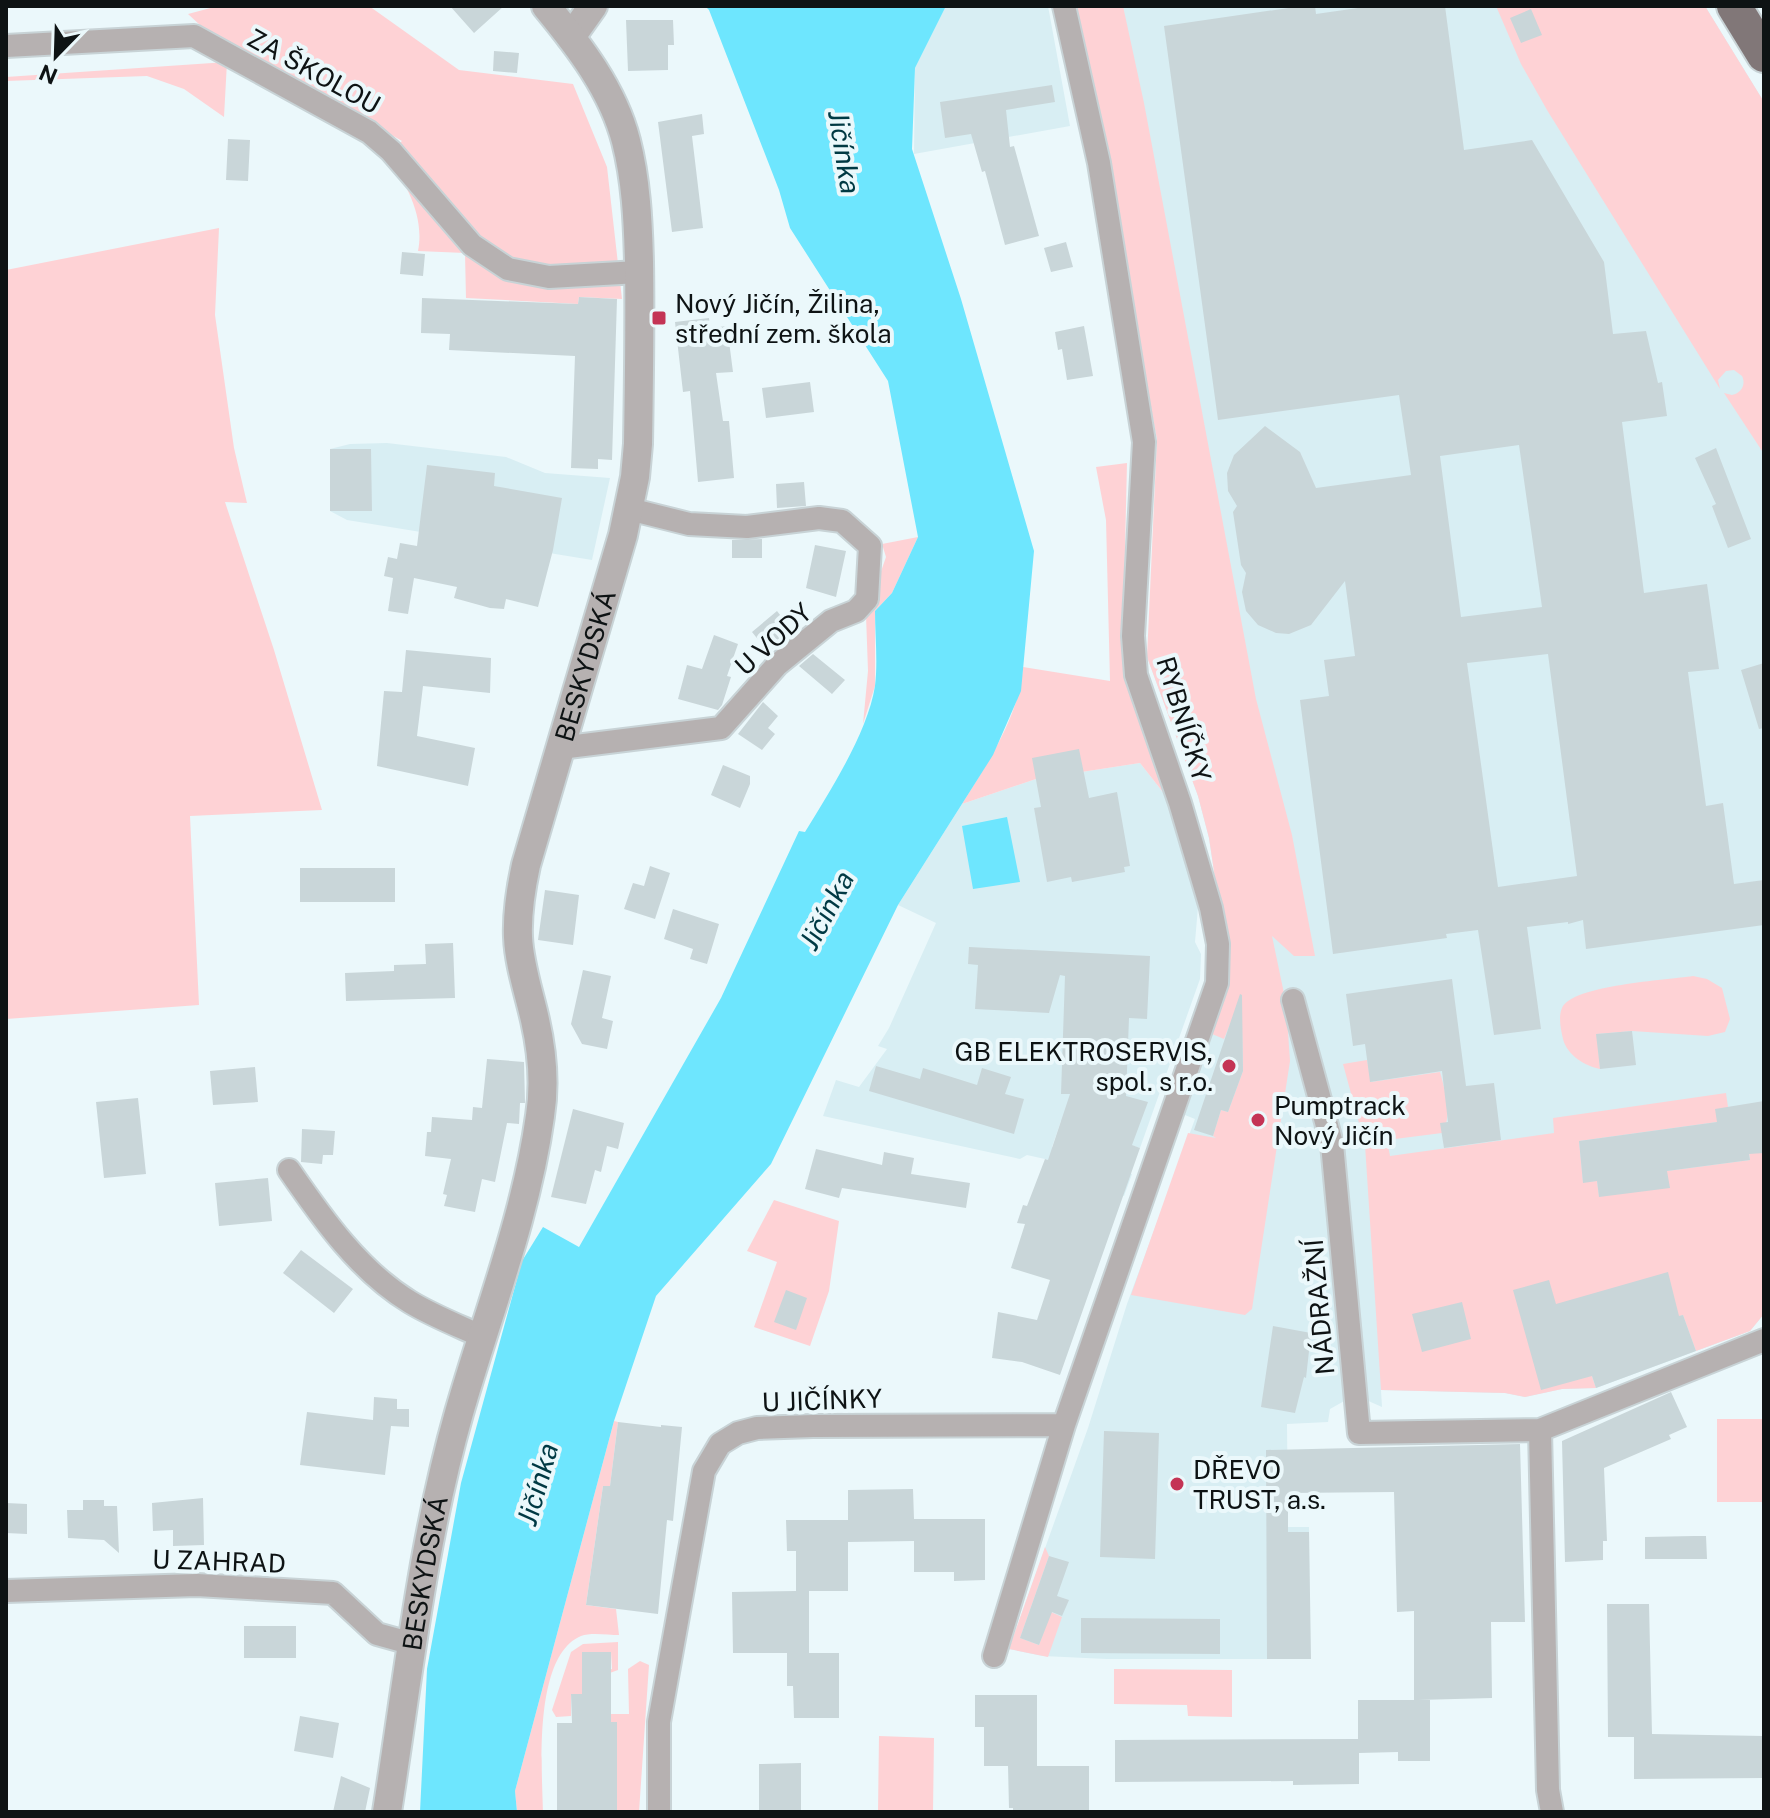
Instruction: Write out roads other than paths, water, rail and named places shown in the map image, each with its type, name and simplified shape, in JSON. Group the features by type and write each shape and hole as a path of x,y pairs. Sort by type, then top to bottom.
{"main road":[{"path":"1734,6 1764,55"}],"street":[{"name":"BESKYDSKÁ","path":"387,1812 425,1563 442,1480 529,1170 540,1115 542,1065 518,938 519,900 526,865 629,509 638,444 639,272 635,192 625,138 604,86 546,6"},
{"path":"571,37 593,6"},
{"name":"RYBNÍČKY","path":"1064,6 1099,163 1144,442 1133,636 1136,675 1180,803 1211,908 1218,944 1217,983 1064,1425"},
{"name":"ZA ŠKOLOU","path":"6,46 194,36 369,132 391,151 472,245 508,269 549,277 639,272"},
{"name":"U VODY","path":"560,748 721,728 777,665 831,621 856,611 867,599 870,546 842,521 819,518 747,527 689,524 629,509"},
{"name":"NÁDRAŽNÍ","path":"1293,1000 1332,1144 1359,1433 1540,1430 1764,1340"},
{"path":"289,1170 315,1208 360,1261 409,1301 483,1337"},
{"path":"994,1656 1064,1425"},
{"name":"U JIČÍNKY","path":"659,1812 659,1722 704,1471 720,1444 738,1433 757,1428 1064,1425"},
{"path":"1540,1430 1548,1790 1552,1812"},
{"name":"U ZAHRAD","path":"6,1591 197,1585 333,1593 377,1634 413,1644"}],"water":[{"name":"Jičínka","path":"705,6 946,6 915,68 912,149 961,299 1034,551 1021,691 993,755 898,905 771,1164 656,1296 614,1421 515,1791 517,1812 420,1812 427,1669 461,1483 522,1261 543,1227 579,1247 721,998 799,831 805,832 825,799 864,723 876,677 875,611 892,593 918,537 888,381 790,228 779,190"},
{"path":"1007,817 1020,882 973,889 962,826"}],"place":[{"name":"Nový Jičín, Žilina, střední zem. škola","path":"659,318"},
{"name":"GB ELEKTROSERVIS, spol. s r.o.","path":"1229,1066"},
{"name":"Pumptrack Nový Jičín","path":"1258,1120"},
{"name":"DŘEVO TRUST, a.s.","path":"1177,1484"}]}
